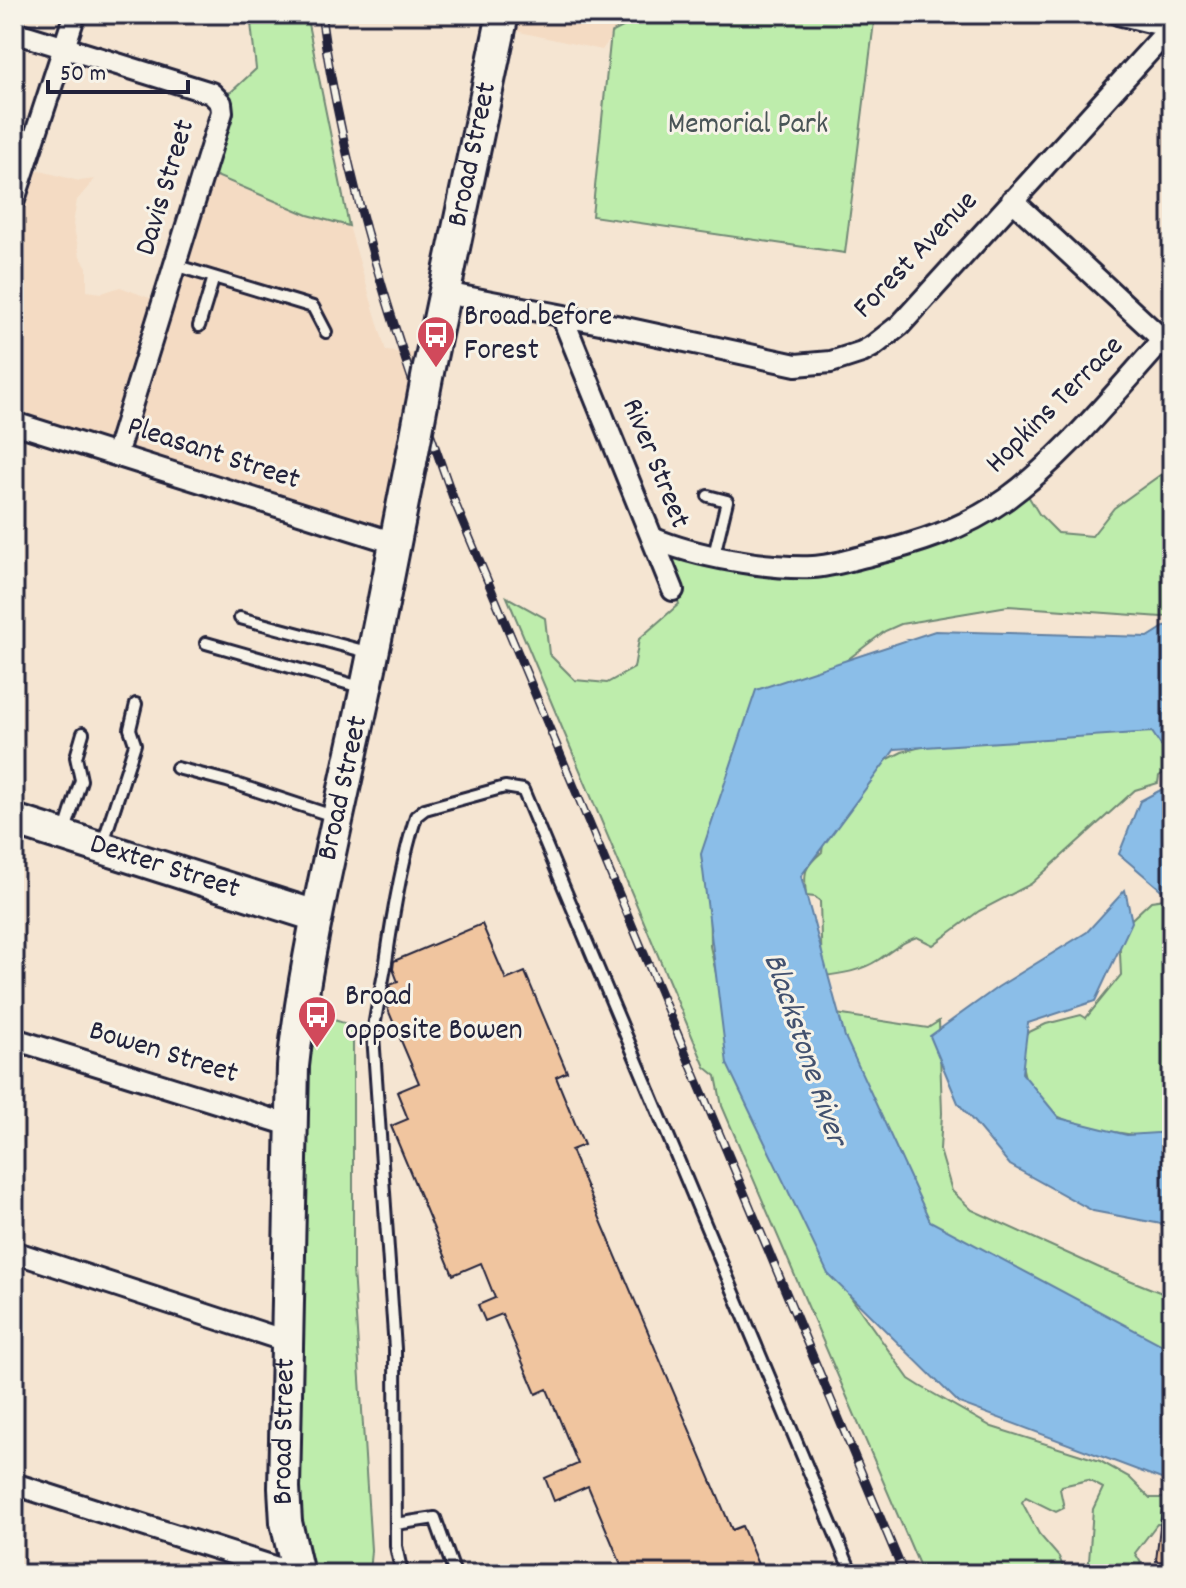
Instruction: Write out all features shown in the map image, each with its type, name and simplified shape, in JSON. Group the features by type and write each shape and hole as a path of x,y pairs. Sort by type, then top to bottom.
{"main road":[{"name":"Broad Street","path":"297,1574 286,1522 284,1488 293,1066 297,1028 316,916 366,688 503,14"},
{"name":"Dexter Street","path":"14,820 316,916"}],"street":[{"path":"14,200 75,14"},
{"path":"1118,14 1171,27"},
{"name":"Forest Avenue","path":"445,293 769,361 796,365 831,362 873,346 900,325 1171,27"},
{"name":"Davis Street","path":"14,32 211,93 221,103 222,112 116,455"},
{"path":"1012,200 1167,335"},
{"name":"River Street","path":"562,316 673,590"},
{"name":"Hopkins Terrace","path":"652,538 689,552 757,563 812,567 918,543 964,524 1023,485 1086,424 1167,335"},
{"name":"Pleasant Street","path":"14,423 395,543"},
{"name":"Bowen Street","path":"14,1039 293,1126"},
{"path":"14,1252 286,1341"},
{"path":"14,1484 297,1574"}],"lane":[{"path":"579,14 610,19 618,14"},
{"path":"174,265 313,307 326,332"},
{"path":"199,326 214,277"},
{"path":"708,496 727,501 714,555"},
{"path":"240,618 373,654"},
{"path":"206,643 366,688"},
{"path":"101,848 135,744 130,729 136,704"},
{"path":"64,836 81,780 76,757 83,733"},
{"path":"177,768 338,817"},
{"path":"402,1574 396,1546 395,1349 373,1035 377,999 392,911 416,816 425,809 505,787 523,790 852,1574"},
{"path":"396,1524 435,1518 455,1574"}],"shaded area":[{"path":"519,14 628,14 602,50 515,31"},
{"path":"33,169 79,181 95,179 77,200 73,224 80,256 87,267 87,291 102,293 120,287 163,303 207,172 308,215 349,226 386,351 433,355 397,536 14,418 14,209"}],"green space":[{"path":"250,14 306,14 349,226 308,215 207,172 219,94 231,92 256,69"},
{"name":"Memorial Park","path":"648,14 875,14 845,253 592,216 611,33"},
{"path":"1170,468 1172,615 1162,617 1008,606 901,624 885,631 767,721 728,775 715,816 709,877 710,946 726,1019 838,1279 909,1379 992,1427 1100,1461 1129,1477 1150,1498 1172,1498 1172,1525 1157,1524 1135,1553 1141,1563 1131,1574 1088,1574 1093,1509 1103,1488 1088,1480 1062,1486 1064,1508 1056,1512 1026,1497 1022,1502 1039,1534 1059,1557 1066,1574 923,1574 722,1106 716,1076 705,1067 507,597 545,618 549,654 575,680 607,683 634,668 639,639 679,604 660,553 812,564 930,538 1021,484 1039,514 1058,533 1092,536 1114,508"},
{"path":"998,727 1172,727 1172,768 1159,776 1158,783 1135,790 1031,884 979,911 933,945 917,937 865,967 822,976 820,901 806,896 805,876 811,862 822,852 824,836 853,777 902,752"},
{"path":"1172,898 1172,1141 1102,1130 1091,1132 1042,1109 1027,1086 1022,1065 1023,1035 1046,1024 1081,1015 1086,1018 1121,975 1119,931 1151,901"},
{"path":"309,1012 353,1026 353,1270 371,1550 369,1574 307,1574 293,1491"},
{"path":"823,1012 928,1028 939,1021 940,1150 952,1191 972,1210 1172,1297 1172,1363 931,1244"}],"water":[{"name":"Blackstone River","path":"1172,622 1172,762 1152,732 895,749 801,876 845,1037 930,1221 1172,1350 1172,1483 959,1403 828,1274 727,1064 701,854 756,690 935,631 1148,637"},
{"path":"1172,784 1172,899 1119,854 1140,801"},
{"path":"1125,890 1132,922 1095,1001 1028,1023 1022,1073 1059,1118 1127,1135 1172,1132 1172,1226 1093,1211 1010,1165 958,1103 930,1036 998,987 1087,932"}],"building":[{"path":"482,924 506,980 525,972 567,1072 556,1077 584,1145 571,1150 732,1530 742,1526 762,1574 625,1574 588,1486 554,1501 545,1478 578,1464 547,1389 536,1394 502,1314 485,1321 478,1305 495,1298 481,1263 453,1275 391,1126 408,1119 397,1092 419,1083 386,1005 390,985 398,982 393,969 394,961"},
{"path":"1162,1509 1172,1510 1172,1562 1156,1561"}],"railway":[{"path":"321,14 331,77 358,201 413,384 455,503 904,1574"}],"place":[{"name":"Broad before Forest","path":"436,369"},
{"name":"Broad opposite Bowen","path":"317,1049"}]}
